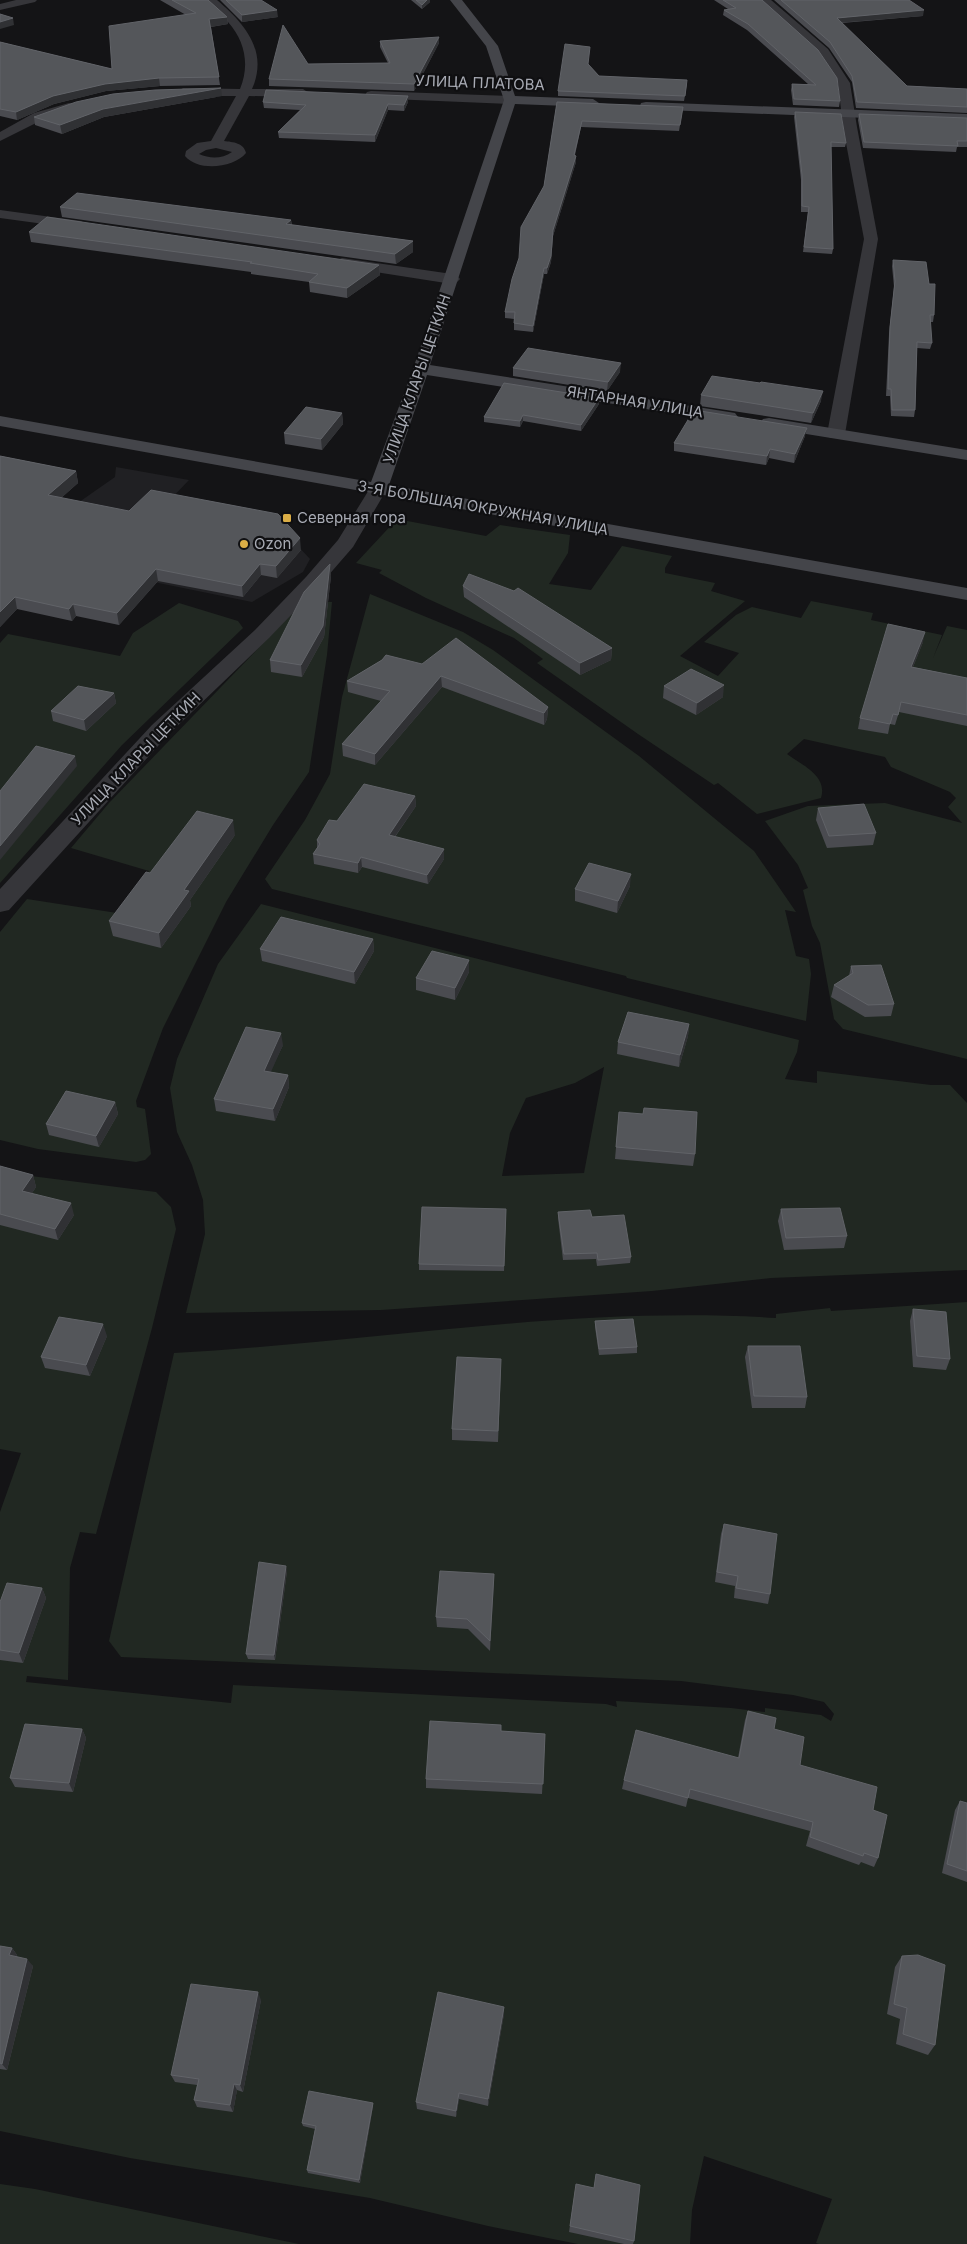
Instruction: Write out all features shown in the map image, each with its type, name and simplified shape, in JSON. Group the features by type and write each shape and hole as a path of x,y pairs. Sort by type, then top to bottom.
{"street":[{"path":"0,8 31,0"},
{"path":"210,0 231,18 247,36 253,59 246,90 216,144"},
{"path":"456,0 492,46 510,100"},
{"path":"764,0 824,52 844,83 871,239 836,434"},
{"path":"166,92 246,90 317,93"},
{"name":"УЛИЦА ПЛАТОВА","path":"356,94 608,104"},
{"name":"УЛИЦА КЛАРЫ ЦЕТКИН","path":"0,904 160,730 262,634 313,581 346,543 378,489 452,279 510,100"},
{"path":"0,137 39,116 79,104"},
{"path":"637,105 967,118"},
{"path":"0,214 97,228"},
{"path":"331,262 452,279"},
{"name":"ЯНТАРНАЯ УЛИЦА","path":"421,369 967,455"},
{"name":"3-Я БОЛЬШАЯ ОКРУЖНАЯ УЛИЦА","path":"0,421 967,594"}],"shaded area":[{"path":"116,467 189,480 168,502 283,530 310,559 303,572 252,602 65,564 62,514 115,477"},
{"path":"397,519 486,536 500,525 570,535 568,553 549,584 591,590 622,546 672,556 665,568 665,573 715,583 711,591 745,601 680,656 718,676 739,653 704,642 736,615 752,607 801,618 811,601 873,613 871,620 942,635 933,658 947,626 967,630 967,1059 843,1029 834,1019 820,943 812,926 803,890 808,888 798,865 765,821 808,806 885,803 962,823 948,807 956,798 950,792 891,767 885,757 804,739 787,754 817,777 821,783 821,798 757,814 718,783 714,785 537,663 543,659 514,638 426,598 379,573 382,570 356,563"},
{"path":"370,594 463,632 493,650 639,756 754,851 796,912 785,910 796,956 809,959 811,974 806,1021 272,889 265,879 305,820 330,774 342,697"},
{"path":"305,600 332,602 327,655 309,772 273,825 226,902 163,1028 136,1101 137,1107 145,1109 151,1154 145,1160 136,1162 38,1149 0,1140 0,932 27,899 117,913 149,871 71,848 109,803"},
{"path":"179,603 238,621 243,628 122,745 0,883 0,643 8,634 120,656 133,633"},
{"path":"261,904 799,1040 797,1052 785,1079 817,1083 817,1071 931,1085 950,1085 967,1103 967,1270 771,1278 652,1291 381,1310 186,1313 205,1234 203,1200 192,1165 177,1132 170,1088 177,1059 218,964","holes":["604,1067 584,1173 502,1176 510,1133 526,1098 575,1083"]},
{"path":"0,1172 156,1192 171,1207 176,1229 152,1328 96,1534 80,1532 70,1568 68,1680 27,1676 26,1682 231,1703 233,1685 606,1704 617,1707 616,1701 765,1712 765,1708 821,1715 831,1721 834,1714 824,1702 793,1695 681,1681 121,1657 109,1641 174,1353 249,1348 550,1320 625,1316 701,1315 776,1318 776,1314 830,1308 831,1311 967,1302 967,2244 816,2243 832,2199 704,2156 692,2210 690,2244 578,2244 488,2226 370,2198 130,2158 0,2131 0,1512 21,1453 0,1449"},
{"path":"0,2184 35,2189 299,2244 0,2244"}],"building":[{"path":"172,0 208,0 227,17 209,19 219,77 159,78 105,84 53,96 16,112 0,109 0,42 112,69 109,26 196,13"},
{"path":"226,0 261,0 277,10 242,15"},
{"path":"416,0 427,0 422,5"},
{"path":"723,0 762,0 818,50 837,78 840,101 794,99 792,84 816,85 748,24 724,10 736,8"},
{"path":"781,0 909,0 924,10 837,18 907,86 967,89 967,107 857,102 852,76 830,42"},
{"path":"0,14 13,18 0,22"},
{"path":"283,25 308,64 390,63 380,41 439,37 414,84 269,79"},
{"path":"565,44 590,47 588,64 599,76 687,80 685,96 558,91"},
{"path":"221,88 103,109 60,125 34,117 76,102 113,94 155,90"},
{"path":"266,90 408,96 404,105 388,104 375,135 278,132 306,105 263,102"},
{"path":"557,102 683,107 680,125 582,121 574,155 576,156 553,230 551,256 547,268 544,268 533,326 514,323 515,312 505,312 512,279 519,258 521,227 544,186"},
{"path":"795,112 841,114 846,143 831,142 833,249 804,247 809,207 802,206 802,175"},
{"path":"859,114 967,118 967,141 957,141 958,146 864,142"},
{"path":"77,193 291,220 286,224 413,241 395,254 60,207"},
{"path":"47,217 379,265 347,288 309,282 318,274 250,263 252,262 29,232"},
{"path":"893,260 926,262 929,284 935,284 934,315 930,315 932,343 917,342 915,410 892,410 891,389 888,389 890,327 895,281"},
{"path":"528,348 621,363 608,382 513,368"},
{"path":"712,376 823,391 813,413 701,395"},
{"path":"504,383 599,398 581,425 523,415 520,421 484,417"},
{"path":"306,407 342,413 321,439 284,433"},
{"path":"694,410 807,428 795,454 770,449 767,456 674,443"},
{"path":"0,456 76,471 48,495 129,511 151,490 278,514 300,538 276,566 260,564 242,586 156,569 117,613 73,604 69,609 15,597 0,612"},
{"path":"330,564 323,626 301,665 270,660 304,592"},
{"path":"469,574 514,591 518,588 612,648 580,663 463,586"},
{"path":"888,624 925,632 911,667 967,678 967,715 901,702 898,715 893,714 890,724 860,718"},
{"path":"456,638 548,707 544,713 441,676 375,754 342,744 390,691 347,681 382,660 386,655 422,664"},
{"path":"691,669 724,685 697,703 664,686"},
{"path":"78,686 114,693 84,720 51,711"},
{"path":"36,746 75,756 0,846 0,791"},
{"path":"364,784 415,796 389,835 444,849 427,875 361,857 358,863 313,854 320,844 317,840 329,820 337,821"},
{"path":"864,804 876,833 829,836 818,808"},
{"path":"197,811 233,820 184,890 189,891 159,933 109,921 146,872 150,873"},
{"path":"589,863 631,874 618,901 575,889"},
{"path":"281,917 373,939 354,972 260,949"},
{"path":"432,951 469,960 455,988 416,978"},
{"path":"881,965 894,1004 868,1005 834,985 853,973 851,966"},
{"path":"628,1012 689,1024 680,1055 618,1042"},
{"path":"246,1027 281,1033 264,1071 288,1075 273,1109 214,1099"},
{"path":"66,1091 115,1102 96,1136 46,1124"},
{"path":"644,1108 697,1112 695,1154 616,1147 619,1112 643,1114"},
{"path":"0,1166 33,1175 22,1191 71,1203 55,1229 0,1214"},
{"path":"422,1207 506,1209 504,1266 419,1264"},
{"path":"840,1208 847,1236 786,1238 781,1209"},
{"path":"590,1210 592,1217 624,1215 631,1257 598,1260 597,1253 564,1254 558,1212"},
{"path":"913,1309 946,1312 950,1359 917,1356"},
{"path":"59,1317 103,1324 86,1365 41,1357"},
{"path":"633,1319 637,1347 599,1349 595,1321"},
{"path":"748,1346 800,1346 807,1397 754,1396"},
{"path":"457,1357 501,1359 498,1431 452,1429"},
{"path":"724,1524 777,1534 770,1594 736,1588 738,1576 717,1572"},
{"path":"259,1562 286,1566 274,1655 246,1654"},
{"path":"440,1571 494,1574 490,1641 467,1619 436,1617"},
{"path":"7,1583 42,1588 19,1653 0,1650 0,1602"},
{"path":"748,1711 776,1718 774,1729 804,1737 800,1765 877,1787 873,1810 887,1815 878,1858 864,1853 863,1856 810,1837 813,1822 690,1789 688,1798 624,1780 636,1730 739,1758"},
{"path":"430,1721 501,1725 501,1731 545,1734 543,1784 426,1779"},
{"path":"25,1724 82,1729 69,1783 10,1778"},
{"path":"960,1801 967,1803 967,1871 947,1864"},
{"path":"0,1946 12,1948 9,1955 27,1959 2,2064 0,2063"},
{"path":"918,1955 945,1965 935,2045 903,2034 907,2008 894,2004 902,1956"},
{"path":"191,1984 258,1992 240,2085 234,2084 230,2105 194,2100 199,2079 171,2075"},
{"path":"438,1992 504,2007 488,2099 459,2093 456,2111 416,2102"},
{"path":"309,2091 373,2103 359,2180 307,2170 316,2126 302,2123"},
{"path":"596,2174 640,2185 634,2241 570,2226 576,2184 594,2188"}],"place":[{"name":"Северная гора","path":"287,518"},
{"name":"Ozon","path":"244,544"}]}
